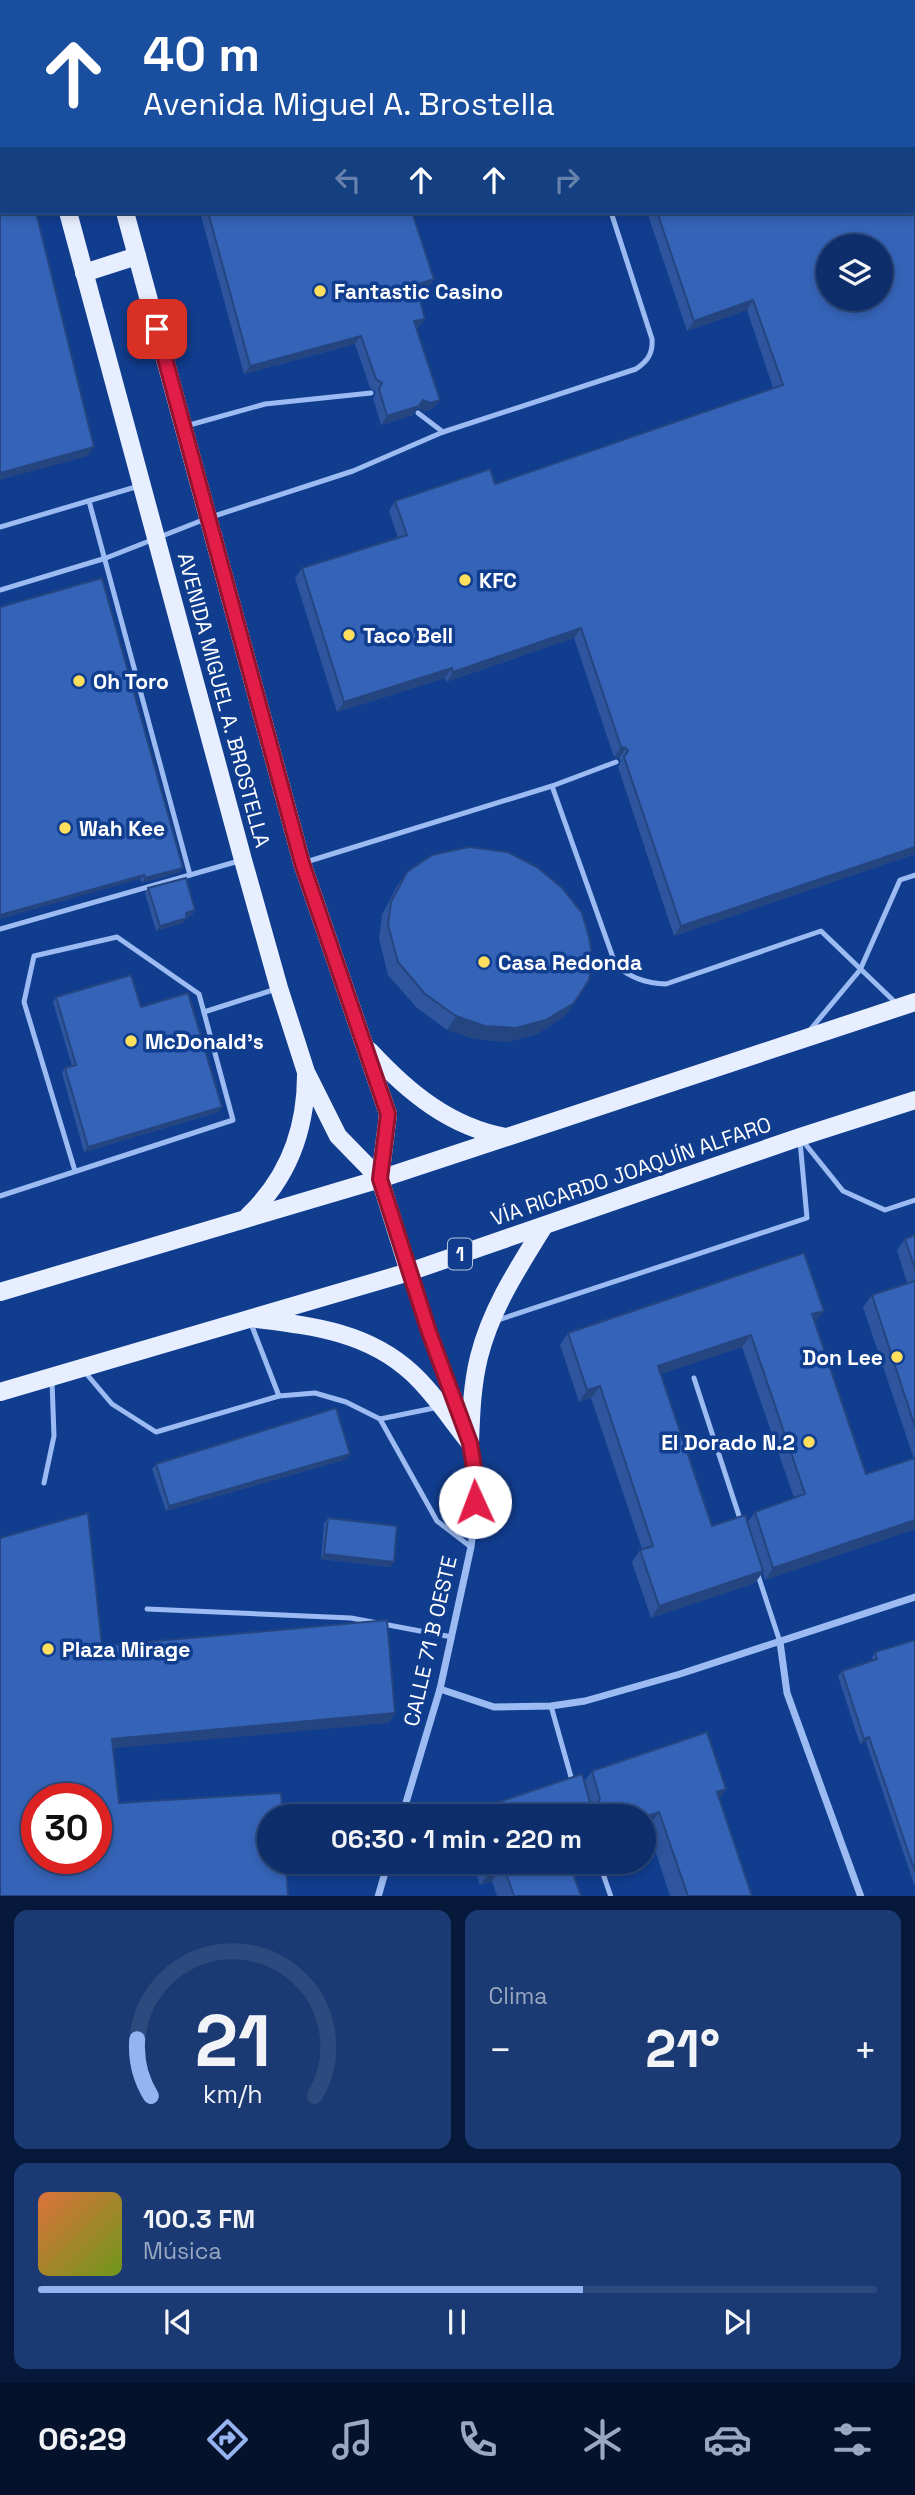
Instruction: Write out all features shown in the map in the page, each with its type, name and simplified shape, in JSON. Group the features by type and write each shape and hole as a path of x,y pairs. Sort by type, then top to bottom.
{"main road":[{"name":"AVENIDA MIGUEL A. BROSTELLA","path":"69,214 243,860 306,1072 338,1136 380,1179"},
{"name":"AVENIDA MIGUEL A. BROSTELLA","path":"126,214 302,863 388,1114 380,1179 409,1272"},
{"path":"84,273 137,256"},
{"path":"0,1292 380,1179 908,1005"},
{"path":"364,1044 400,1083 430,1106 472,1129 506,1137"},
{"path":"246,1218 278,1181 293,1152 303,1120 306,1072"},
{"name":"VÍA RICARDO JOAQUÍN ALFARO","path":"0,1392 409,1272 915,1100"},
{"path":"470,1443 475,1377 490,1323 514,1273 544,1226"},
{"path":"249,1318 316,1326 368,1343 412,1373 470,1443"}],"street":[{"name":"CALLE 71 B OESTE","path":"406,1804 440,1689 452,1637 471,1547 476,1480 470,1443 409,1272"},
{"path":"440,1689 494,1707 551,1706 585,1701 619,1693 915,1597"},
{"path":"780,1642 787,1693 861,1896"},
{"path":"378,1896 384,1874"}],"lane":[{"path":"0,590 106,558 208,518 353,471 443,432 645,364 652,348 652,338 612,214"},
{"path":"183,427 265,404 372,393"},
{"path":"418,413 443,432"},
{"path":"0,527 142,485"},
{"path":"89,501 190,875"},
{"path":"302,863 552,786 616,762"},
{"path":"552,786 616,966 630,977 648,983 666,984 821,931 860,970 908,1005"},
{"path":"0,929 243,860"},
{"path":"801,1041 860,970 900,880 915,875"},
{"path":"0,1196 233,1119 199,994 117,937 34,956 24,1002 75,1171"},
{"path":"204,1012 279,988"},
{"path":"800,1137 844,1191 885,1210 915,1200"},
{"path":"490,1323 807,1218 800,1137"},
{"path":"249,1318 279,1396"},
{"path":"82,1369 112,1404 156,1432 279,1396 315,1393 346,1402 380,1419 438,1521 471,1547"},
{"path":"44,1483 54,1436 52,1378"},
{"path":"694,1378 741,1523"},
{"path":"380,1419 441,1407"},
{"path":"754,1563 780,1642"},
{"path":"147,1609 351,1618 452,1637"},
{"path":"551,1706 576,1797"},
{"path":"603,1874 611,1896"}],"building":[{"path":"0,214 36,214 94,447 0,473"},
{"name":"Fantastic Casino","path":"209,214 413,214 434,279 416,285 425,319 414,321 440,400 430,403 423,400 419,406 387,416 379,389 382,383 376,379 361,336 250,366"},
{"path":"658,214 915,214 915,847 681,926 624,757 628,751 621,747 581,628 453,672 452,668 344,702 302,568 407,535 395,501 490,469 495,484 783,385 753,300 694,321"},
{"path":"102,578 183,868 145,878 144,875 0,915 0,607"},
{"name":"Casa Redonda","path":"469,847 507,852 537,867 562,888 582,913 593,961 589,980 574,1003 546,1020 516,1028 485,1026 456,1016 425,994 398,962 388,925 391,902 407,872 432,855"},
{"path":"186,878 195,910 186,913 187,918 160,926 148,888"},
{"name":"McDonald's","path":"131,975 141,1007 188,993 222,1107 88,1147 65,1068 76,1065 56,997"},
{"path":"915,1235 915,1269 905,1239"},
{"name":"El Dorado N.2","path":"804,1253 824,1311 812,1314 866,1474 915,1458 915,1520 773,1568 755,1512 805,1494 751,1335 658,1366 712,1526 745,1515 763,1571 659,1606 640,1550 653,1546 600,1386 587,1390 568,1333"},
{"name":"Don Lee","path":"915,1281 915,1427 872,1295"},
{"path":"336,1408 350,1454 169,1506 156,1464"},
{"path":"88,1513 102,1646 387,1620 395,1713 112,1739 119,1803 281,1793 282,1804 257,1804 257,1874 287,1874 288,1896 0,1896 0,1538"},
{"path":"328,1518 397,1526 394,1562 324,1554"},
{"path":"915,1640 915,1872 869,1737 864,1739 842,1671 877,1659 875,1652"},
{"path":"707,1732 726,1789 717,1792 752,1896 688,1896 659,1812 656,1813 656,1804 597,1804 600,1799 592,1771"},
{"path":"582,1774 590,1802 597,1804 493,1804"},
{"path":"506,1874 573,1874 581,1896 514,1896"}],"place":[{"name":"Fantastic Casino","path":"320,291"},
{"name":"KFC","path":"465,580"},
{"name":"Taco Bell","path":"349,635"},
{"name":"Oh Toro","path":"79,681"},
{"name":"Wah Kee","path":"65,828"},
{"name":"Casa Redonda","path":"484,962"},
{"name":"McDonald's","path":"131,1041"},
{"name":"Don Lee","path":"897,1357"},
{"name":"El Dorado N.2","path":"809,1442"},
{"name":"Plaza Mirage","path":"48,1649"}],"route":[{"path":"157,329 302,863 388,1114 380,1179 429,1332 470,1443 476,1480 475,1502"}]}
